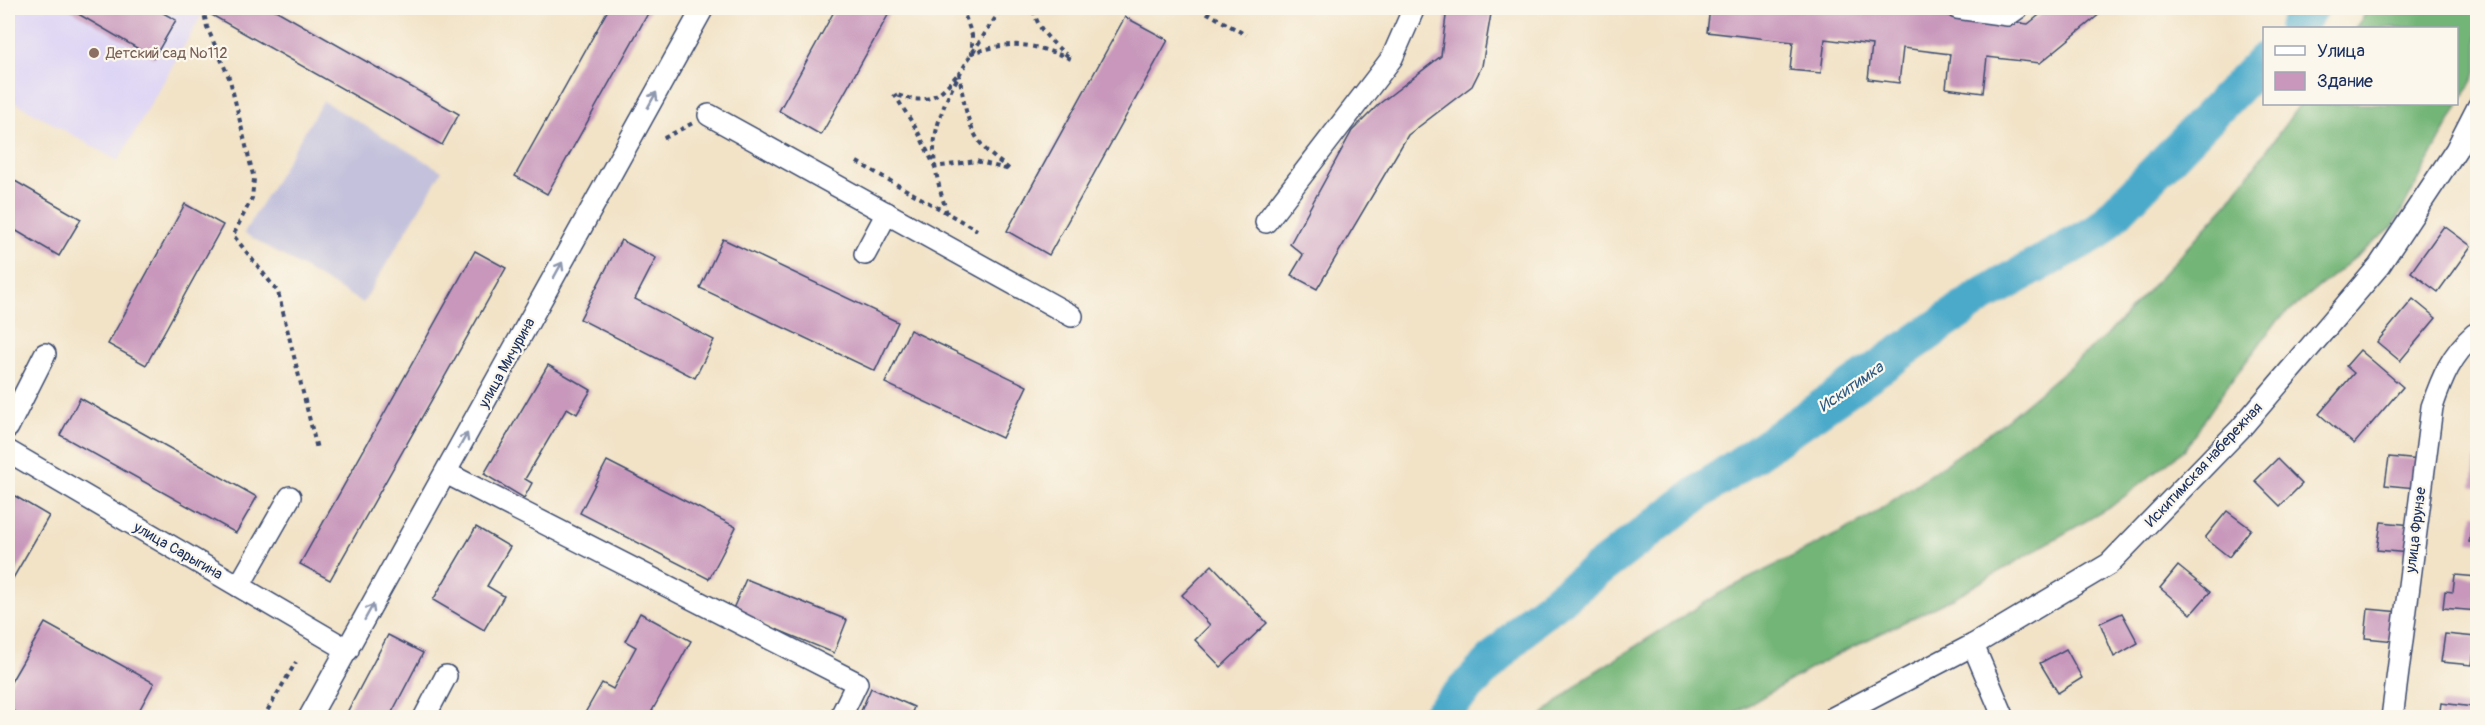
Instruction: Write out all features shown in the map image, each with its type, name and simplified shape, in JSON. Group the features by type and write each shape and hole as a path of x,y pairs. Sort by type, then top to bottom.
{"street":[{"name":"улица Мичурина","path":"309,717 703,8"},
{"path":"1266,222 1392,58 1414,8"},
{"path":"1957,8 2008,15 2018,8"},
{"name":"Искитимская набережная","path":"1833,717 1973,645 2109,564 2241,428 2379,266 2456,150 2478,107"},
{"path":"709,115 1072,316"},
{"path":"865,254 887,213"},
{"name":"улица Фрунзе","path":"2392,717 2432,407 2445,371 2460,347 2475,334 2478,335"},
{"path":"8,427 45,354"},
{"name":"улица Сарыгина","path":"8,451 348,650"},
{"path":"446,473 857,683 840,717"},
{"path":"239,586 290,497"},
{"path":"1973,645 2004,717"},
{"path":"424,717 446,676"}],"path":[{"path":"207,8 204,13 207,27 230,80 254,179 252,198 233,235 278,292 317,449"},
{"path":"962,8 972,35 972,53"},
{"path":"947,213 935,167 934,152 945,103 959,73 1002,8"},
{"path":"972,53 1001,45 1021,44 1042,48 1071,59 1042,33 1035,21 1033,8"},
{"path":"1199,8 1245,35"},
{"path":"935,167 917,130 894,94 913,101 928,100 939,95 959,73"},
{"path":"935,167 976,161 1010,170 982,146 974,132 964,100 959,73"},
{"path":"664,138 709,115"},
{"path":"857,162 978,230"},
{"path":"263,717 296,662"}],"shaded area":[{"name":"Детский сад №112","path":"8,8 206,8 118,161 8,98"},
{"path":"323,101 442,171 363,303 244,233"}],"green space":[{"path":"2370,8 2477,8 2477,71 2393,227 2278,320 2225,389 2185,449 2112,506 1953,598 1822,662 1728,717 1539,718 1585,678 1722,592 1863,521 1998,427 2108,334 2228,203 2299,105 2458,105 2458,27 2356,27"}],"building":[{"path":"68,8 154,8 176,20 154,58"},
{"path":"214,8 272,8 459,114 442,145 210,14"},
{"path":"609,8 651,8 547,194 515,176"},
{"path":"836,8 892,8 821,135 779,111"},
{"path":"1447,8 1492,8 1482,66 1472,86 1408,135 1317,289 1291,275 1303,255 1290,244 1352,131 1379,104 1441,56"},
{"path":"1710,8 1894,8 2028,24 2048,8 2107,8 2040,63 1987,57 1983,93 1946,88 1950,54 1903,48 1899,83 1868,79 1872,45 1825,39 1821,73 1790,70 1793,42 1707,32"},
{"path":"1125,17 1168,40 1049,255 1007,231"},
{"path":"8,177 81,219 59,256 8,226"},
{"path":"185,204 223,225 146,365 108,344"},
{"path":"2444,226 2471,246 2438,292 2411,272"},
{"path":"723,239 898,322 875,371 700,288"},
{"path":"621,240 656,258 635,299 714,340 695,378 580,319"},
{"path":"475,251 506,268 330,580 300,564"},
{"path":"2413,299 2436,318 2400,361 2377,342"},
{"path":"910,330 1027,386 1002,438 885,383"},
{"path":"2360,350 2403,387 2354,444 2319,414 2354,373 2346,366"},
{"path":"548,365 591,390 577,414 567,408 525,479 532,483 524,498 484,474"},
{"path":"80,398 257,497 236,533 60,435"},
{"path":"2389,457 2420,460 2416,488 2385,485"},
{"path":"2277,459 2302,484 2280,506 2255,481"},
{"path":"2475,459 2478,460 2478,488 2472,488"},
{"path":"607,461 736,527 709,579 580,513"},
{"path":"8,492 49,516 8,587"},
{"path":"2227,511 2251,529 2229,557 2205,538"},
{"path":"2473,514 2478,514 2478,543 2469,542"},
{"path":"2381,522 2412,525 2409,553 2377,550"},
{"path":"476,527 510,547 487,586 504,596 484,630 433,600"},
{"path":"1212,565 1267,623 1221,667 1195,640 1210,625 1182,595"},
{"path":"2178,566 2210,592 2191,614 2160,588"},
{"path":"2455,575 2478,577 2478,611 2443,608 2445,591 2453,592"},
{"path":"746,579 847,620 834,653 732,611"},
{"path":"2368,609 2400,612 2396,641 2365,638"},
{"path":"640,613 691,641 648,718 593,718 585,713 602,683 613,689 636,647 625,641"},
{"path":"2122,613 2138,643 2114,657 2100,623"},
{"path":"45,623 154,683 135,718 24,718 8,708 8,687"},
{"path":"2445,634 2476,637 2472,665 2441,662"},
{"path":"388,635 423,653 389,718 344,718"},
{"path":"2066,649 2082,678 2058,693 2040,663"},
{"path":"871,688 914,707 910,718 858,718"},
{"path":"2441,703 2473,707 2472,718 2439,718"}],"waterway":[{"name":"Искитимка","path":"2297,27 2310,8"},
{"name":"Искитимка","path":"1437,718 1533,619 1701,491 1982,296 2097,232 2263,61"}],"place":[{"name":"Детский сад №112","path":"94,53"}]}
